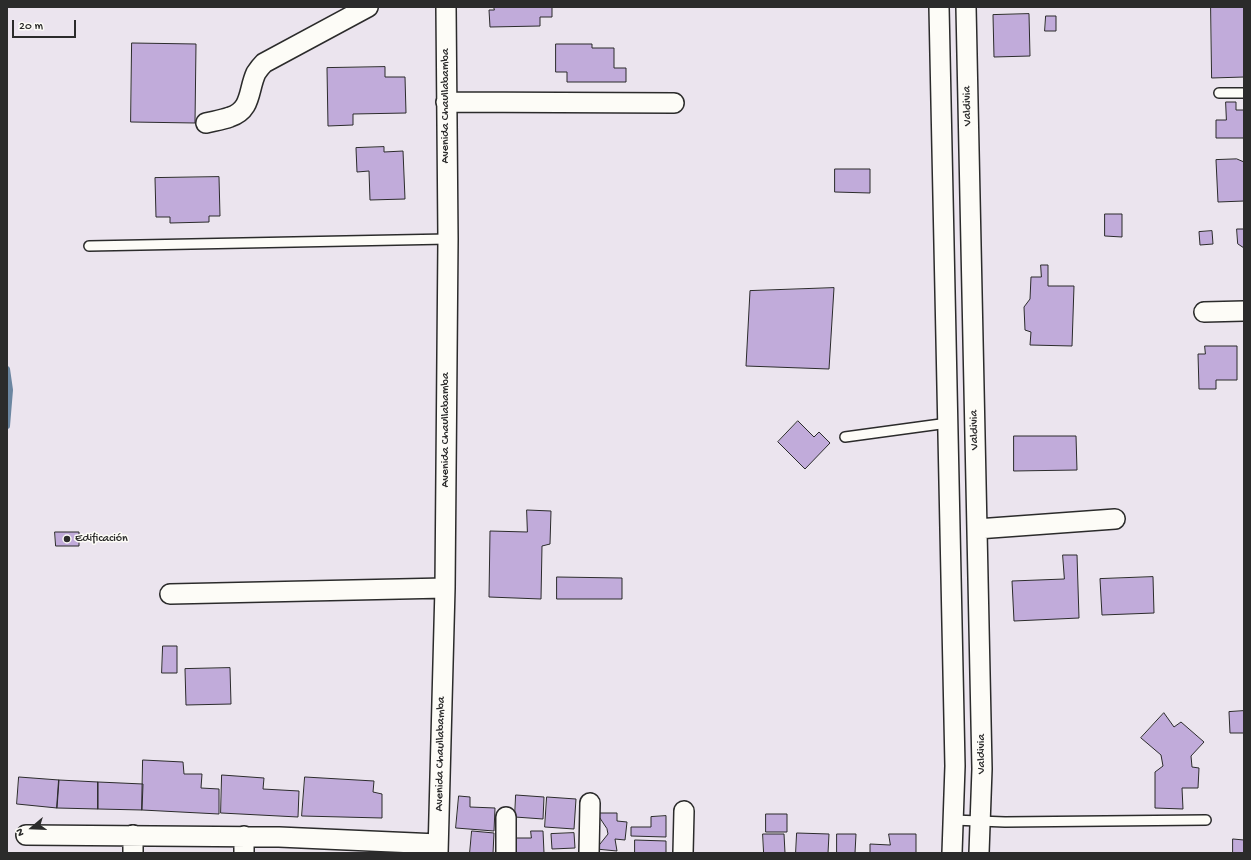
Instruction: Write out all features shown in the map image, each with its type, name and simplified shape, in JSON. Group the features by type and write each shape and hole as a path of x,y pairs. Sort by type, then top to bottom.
{"street":[{"path":"206,123 231,117 246,105 250,98 256,73 264,63 368,7"},
{"name":"Avenida Chaullabamba","path":"438,848 445,588 448,239 446,7"},
{"path":"940,7 955,766 952,853"},
{"name":"Valdivia","path":"966,7 982,769 979,853"},
{"path":"446,102 674,102"},
{"path":"1204,312 1244,311"},
{"path":"948,404 974,403"},
{"path":"977,529 1116,519"},
{"path":"170,594 445,588"},
{"path":"589,853 590,803"},
{"path":"683,853 684,811"},
{"path":"506,817 506,853"},
{"path":"26,834 133,844 438,848"}],"lane":[{"path":"1219,93 1244,92"},
{"path":"89,246 448,239"},
{"path":"845,437 948,423"},
{"path":"953,820 980,822 1206,820"}],"building":[{"path":"494,7 552,7 552,17 540,17 540,26 490,27 489,10 494,10"},
{"path":"1211,7 1244,7 1244,77 1212,78"},
{"path":"1029,14 1030,56 994,57 993,15"},
{"path":"1046,16 1056,16 1056,31 1045,31"},
{"path":"132,43 196,44 195,123 131,122"},
{"path":"556,44 592,44 592,48 614,48 614,68 626,68 626,82 567,82 567,72 556,72"},
{"path":"385,67 385,77 405,77 406,113 353,114 353,125 328,126 327,68"},
{"path":"1226,102 1236,102 1236,110 1244,110 1244,138 1216,138 1216,120 1226,120"},
{"path":"384,147 384,152 403,151 405,199 370,200 369,171 357,172 356,148"},
{"path":"1237,159 1244,162 1244,201 1218,202 1216,160"},
{"path":"835,169 870,169 870,193 835,192"},
{"path":"219,177 220,216 209,216 209,222 170,223 170,217 156,217 155,178"},
{"path":"1105,214 1122,214 1122,237 1105,236"},
{"path":"1237,229 1244,229 1244,248 1238,244"},
{"path":"1212,231 1213,244 1200,245 1199,232"},
{"path":"1041,265 1048,265 1048,286 1074,286 1072,346 1030,345 1031,332 1025,330 1024,307 1030,299 1031,277 1041,277"},
{"path":"834,288 829,369 746,366 750,291"},
{"path":"1205,346 1237,346 1237,380 1216,380 1216,389 1199,389 1198,354 1205,354"},
{"path":"798,421 814,437 819,432 830,443 805,469 778,442"},
{"path":"1014,436 1076,436 1077,470 1014,471"},
{"path":"527,510 551,511 550,544 542,546 541,599 489,597 490,531 527,532"},
{"name":"Edificación","path":"55,532 79,532 79,546 56,546"},
{"path":"1063,555 1077,555 1079,618 1014,621 1012,581 1064,579"},
{"path":"557,577 622,578 622,599 557,599"},
{"path":"1153,577 1154,613 1102,615 1100,579"},
{"path":"163,646 177,646 177,673 162,673"},
{"path":"230,668 231,704 186,705 185,669"},
{"path":"1244,711 1244,733 1230,733 1229,712"},
{"path":"1164,713 1174,727 1181,722 1204,742 1191,756 1192,767 1199,768 1198,788 1182,788 1183,809 1155,808 1155,772 1163,766 1161,755 1141,738"},
{"path":"143,760 183,762 184,774 202,774 201,788 219,789 219,814 142,810"},
{"path":"222,775 264,778 263,789 299,791 298,817 221,813"},
{"path":"19,777 59,780 57,808 17,804"},
{"path":"305,777 374,781 373,792 382,794 382,818 302,816"},
{"path":"59,780 98,782 98,809 57,808"},
{"path":"98,782 143,784 142,810 98,809"},
{"path":"516,795 544,797 543,819 515,817"},
{"path":"459,796 470,797 470,807 495,808 494,831 456,828"},
{"path":"547,797 576,799 574,829 545,827"},
{"path":"597,813 617,813 617,821 627,822 625,840 615,839 617,851 596,849 608,834 607,829"},
{"path":"766,814 787,814 787,832 766,832"},
{"path":"666,816 666,837 631,836 631,827 651,827 651,817"},
{"path":"472,831 494,833 493,853 470,853"},
{"path":"531,831 543,831 544,853 515,853 515,838 531,838"},
{"path":"574,833 575,848 552,849 551,834"},
{"path":"797,833 829,834 828,853 796,853"},
{"path":"763,834 784,834 785,853 764,853"},
{"path":"837,834 856,834 855,853 837,853"},
{"path":"889,834 916,834 916,853 870,853 870,844 890,845"},
{"path":"1233,839 1244,840 1244,853 1233,853"},
{"path":"635,840 666,841 666,853 635,853"}],"waterway":[{"path":"7,369 10,390 7,426"}],"place":[{"name":"Edificación","path":"67,539"}]}
